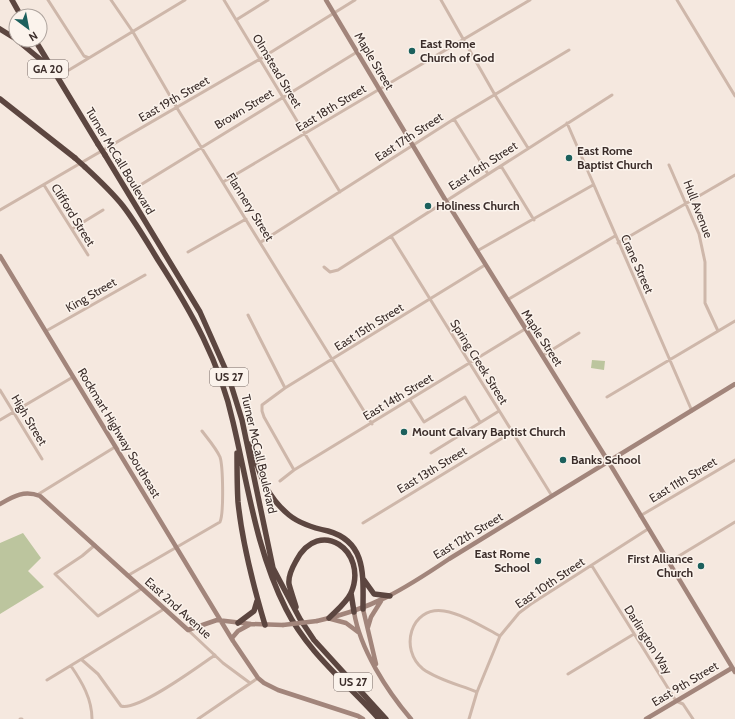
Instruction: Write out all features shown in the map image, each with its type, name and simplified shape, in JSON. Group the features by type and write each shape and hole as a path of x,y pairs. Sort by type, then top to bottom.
{"highway":[{"name":"GA 20","path":"26,48 41,60 73,104"},
{"name":"Turner McCall Boulevard","path":"40,48 200,312 228,375 242,420 273,568 300,619 314,640 386,719"},
{"name":"Turner McCall Boulevard","path":"0,99 86,167 124,207 166,273 205,338 223,384 266,563 287,610 308,645 379,719"},
{"path":"0,104 27,121"},
{"path":"242,420 265,488 281,508 298,521 346,539 355,549 360,559 363,578 364,609"},
{"path":"237,441 238,502 258,600 265,626"},
{"path":"300,619 289,583 290,574 297,558 309,545 322,540 332,540 339,543 348,552 353,562 355,577 351,593 346,602 329,618"},
{"path":"363,578 369,589 374,594 390,596"},
{"path":"351,593 354,612"},
{"path":"238,623 254,611 258,600"}],"main road":[{"name":"Maple Street","path":"326,0 477,252 608,461 734,669"},
{"name":"Rockmart Highway Southeast","path":"0,256 220,620 258,678"},
{"name":"East 12th Street","path":"188,630 213,620 265,626 284,625 317,621 364,609 390,596 735,384"},
{"path":"0,504 26,492 37,495"},
{"name":"East 2nd Avenue","path":"37,495 95,545 141,589 188,630"},
{"path":"367,628 371,617 381,601"},
{"path":"364,609 376,667"},
{"path":"354,612 359,633 367,652 394,697 411,719"},
{"path":"329,618 346,623 359,633"},
{"path":"233,641 232,638 238,631 251,624"},
{"name":"East 9th Street","path":"646,719 734,669"},
{"path":"258,678 278,690 358,716 363,719"}],"street":[{"path":"48,0 84,56 89,58"},
{"name":"Flannery Street","path":"111,0 133,32 177,108 202,146 332,361 372,424"},
{"path":"70,70 185,0"},
{"name":"Olmstead Street","path":"224,0 340,192"},
{"path":"236,20 268,0"},
{"name":"East 19th Street","path":"0,210 260,59 355,0"},
{"path":"441,0 495,95 528,148"},
{"name":"East 18th Street","path":"223,182 530,0"},
{"path":"677,0 735,96"},
{"name":"East 17th Street","path":"261,242 414,146 454,119 569,50"},
{"name":"Brown Street","path":"142,184 357,52"},
{"name":"East 16th Street","path":"324,267 330,272 335,272 612,95"},
{"path":"454,119 488,174"},
{"name":"Crane Street","path":"567,123 692,411"},
{"name":"Hull Avenue","path":"669,165 694,220 704,255 705,303 718,331"},
{"path":"501,166 534,220"},
{"path":"618,243 735,175"},
{"path":"477,252 534,220 593,184"},
{"name":"Clifford Street","path":"44,185 88,255"},
{"path":"72,229 103,210"},
{"path":"188,252 246,219"},
{"name":"Spring Creek Street","path":"391,236 552,496"},
{"path":"507,300 615,236"},
{"name":"East 15th Street","path":"294,470 264,417 262,405 285,388 332,361 485,265"},
{"name":"King Street","path":"46,332 145,275"},
{"path":"248,315 285,388"},
{"path":"607,397 735,321"},
{"name":"East 14th Street","path":"280,481 294,470 525,330"},
{"path":"542,356 579,333"},
{"path":"0,420 73,376"},
{"name":"High Street","path":"0,390 42,460"},
{"path":"410,400 424,422 464,397 480,422"},
{"path":"431,453 498,411"},
{"path":"127,576 218,523 223,513 220,457 202,431"},
{"name":"East 13th Street","path":"362,523 512,432"},
{"path":"37,495 115,447"},
{"name":"East 11th Street","path":"640,516 735,460"},
{"path":"669,562 735,522"},
{"name":"East 10th Street","path":"469,719 477,692 500,636 519,614 648,529"},
{"path":"95,545 78,559 55,574 98,616 141,589"},
{"name":"Darlington Way","path":"592,566 676,701 683,704 693,719"},
{"path":"47,680 164,609"},
{"path":"477,692 440,678 423,668 415,660 410,648 409,638 411,630 415,622 425,615 433,612 444,611 464,618 500,636"},
{"name":"East 2nd Avenue","path":"188,630 215,655 250,683"},
{"path":"568,674 634,634"},
{"path":"82,660 98,674 121,706 125,707 141,703 215,655"},
{"path":"71,666 84,688 90,702 92,719"},
{"path":"198,719 258,678"},
{"path":"204,715 206,719"}],"green space":[{"path":"592,360 605,361 604,370 591,368"},
{"path":"23,533 41,558 28,571 44,587 0,614 0,543"}],"place":[{"name":"East Rome Church of God","path":"412,51"},
{"name":"East Rome Baptist Church","path":"569,158"},
{"name":"Holiness Church","path":"428,206"},
{"name":"Mount Calvary Baptist Church","path":"404,432"},
{"name":"Banks School","path":"563,460"},
{"name":"East Rome School","path":"538,561"},
{"name":"First Alliance Church","path":"701,566"}]}
